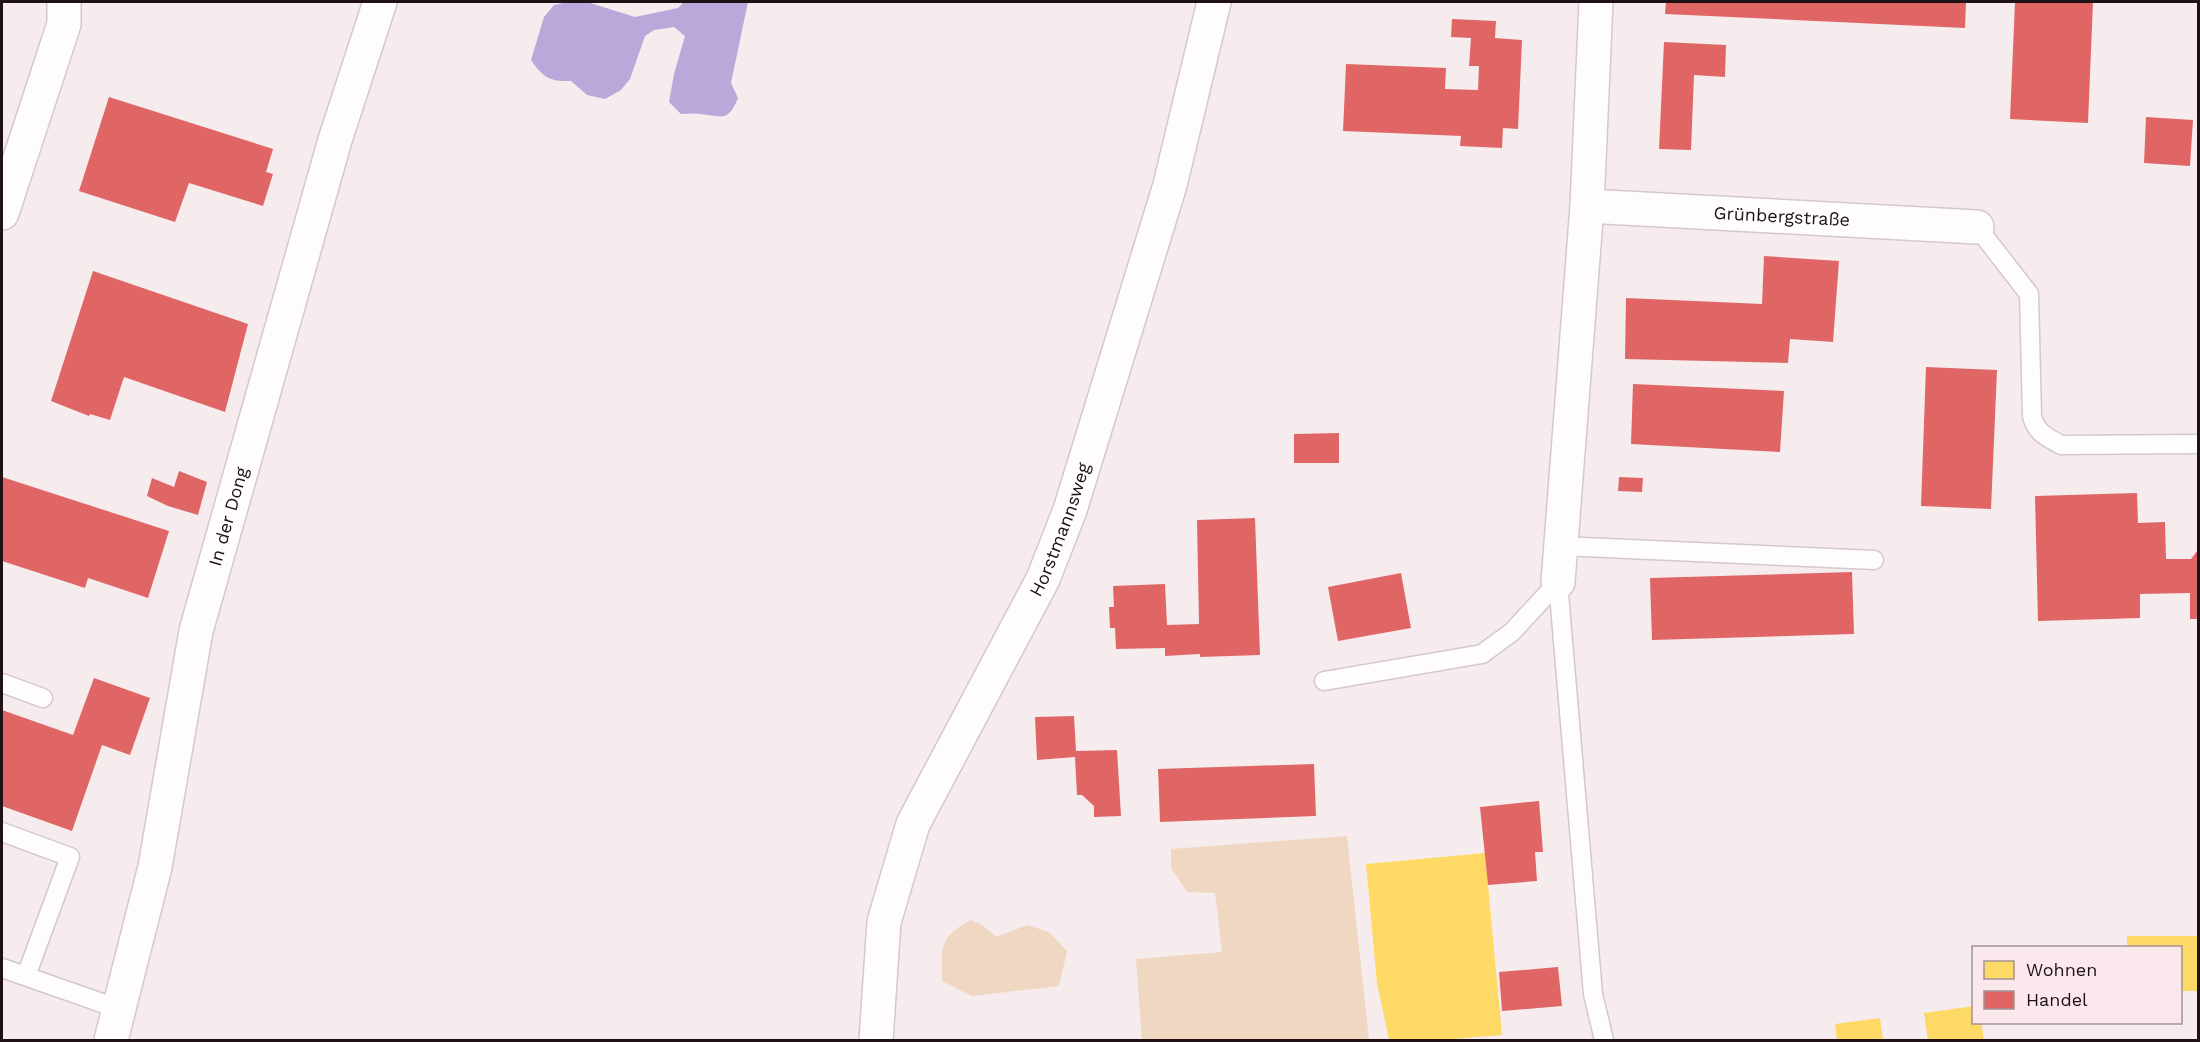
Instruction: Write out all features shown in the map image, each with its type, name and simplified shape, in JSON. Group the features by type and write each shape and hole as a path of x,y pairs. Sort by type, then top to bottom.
{"street":[{"path":"2,213 64,24 64,2"},
{"name":"In der Dong","path":"111,1041 155,867 196,632 335,140 380,2"},
{"name":"Horstmannsweg","path":"876,1041 884,922 913,825 1043,579 1070,510 1170,185 1214,2"},
{"path":"1558,582 1587,206 1596,2"},
{"name":"Grünbergstraße","path":"1587,206 1977,227"}],"lane":[{"path":"1977,227 2029,294 2032,416 2035,427 2061,445 2199,444"},
{"path":"1561,546 1874,560"},
{"path":"1324,681 1482,654 1512,632 1558,582"},
{"path":"1558,582 1593,994 1604,1041"},
{"path":"2,683 44,698"},
{"path":"2,832 70,857 26,976"},
{"path":"2,968 119,1009"}],"shaded area":[{"path":"587,2 635,17 678,8 684,2 748,2 731,83 738,98 731,111 723,116 681,114 669,102 685,36 674,27 654,30 645,36 630,79 621,90 605,99 587,95 571,81 557,81 547,77 531,60 544,17 554,5"},
{"path":"1347,836 1369,1040 1142,1040 1136,959 1222,952 1215,893 1187,892 1171,868 1171,849"},
{"path":"971,920 982,925 996,937 1027,925 1049,932 1067,951 1059,986 972,996 942,981 944,944 953,932"}],"building: Wohnen":[{"path":"1485,853 1502,1035 1441,1040 1389,1040 1377,983 1366,864"},
{"path":"2127,936 2198,936 2198,991 2182,991 2182,946 2127,946"},
{"path":"1972,1006 1972,1024 1981,1024 1984,1040 1928,1040 1924,1013"},
{"path":"1880,1018 1883,1040 1837,1040 1835,1024"}],"building: Handel":[{"path":"1666,2 1966,2 1965,28 1665,14"},
{"path":"2015,2 2093,2 2088,123 2010,119"},
{"path":"1452,19 1496,21 1495,38 1522,40 1518,129 1503,128 1502,148 1460,146 1461,136 1343,131 1346,64 1446,68 1445,89 1478,90 1479,66 1469,66 1471,38 1451,37"},
{"path":"1664,42 1726,45 1725,77 1694,75 1691,150 1659,149"},
{"path":"109,97 273,149 266,172 273,174 263,206 189,183 175,222 79,191"},
{"path":"2146,117 2193,120 2190,166 2144,163"},
{"path":"1764,256 1839,261 1833,342 1790,339 1788,363 1625,359 1626,298 1762,304"},
{"path":"93,271 248,324 225,412 124,377 110,420 90,414 89,416 51,401"},
{"path":"1926,367 1997,370 1991,509 1921,506"},
{"path":"1633,384 1784,391 1780,452 1631,444"},
{"path":"1339,433 1339,463 1294,463 1294,434"},
{"path":"179,471 207,482 198,515 168,506 147,496 152,478 174,487"},
{"path":"2,477 169,531 148,598 88,578 85,588 2,561"},
{"path":"1619,477 1643,478 1642,492 1618,491"},
{"path":"2137,493 2138,523 2165,522 2166,559 2191,559 2198,550 2198,619 2190,619 2190,593 2140,594 2140,618 2038,621 2035,496"},
{"path":"1255,518 1260,655 1165,656 1165,648 1116,649 1115,628 1110,628 1109,607 1114,607 1113,586 1165,584 1167,625 1199,624 1197,520"},
{"path":"1852,572 1854,634 1652,640 1650,578"},
{"path":"1401,573 1411,628 1338,641 1328,587"},
{"path":"94,678 150,698 130,755 102,745 72,831 2,806 2,710 73,735"},
{"path":"1074,716 1076,751 1117,750 1121,816 1094,817 1094,806 1082,795 1077,795 1075,757 1037,760 1035,717"},
{"path":"1314,764 1316,816 1160,822 1158,769"},
{"path":"1539,801 1543,852 1535,852 1537,881 1488,885 1480,807"},
{"path":"1558,967 1562,1006 1502,1011 1499,972"}]}
